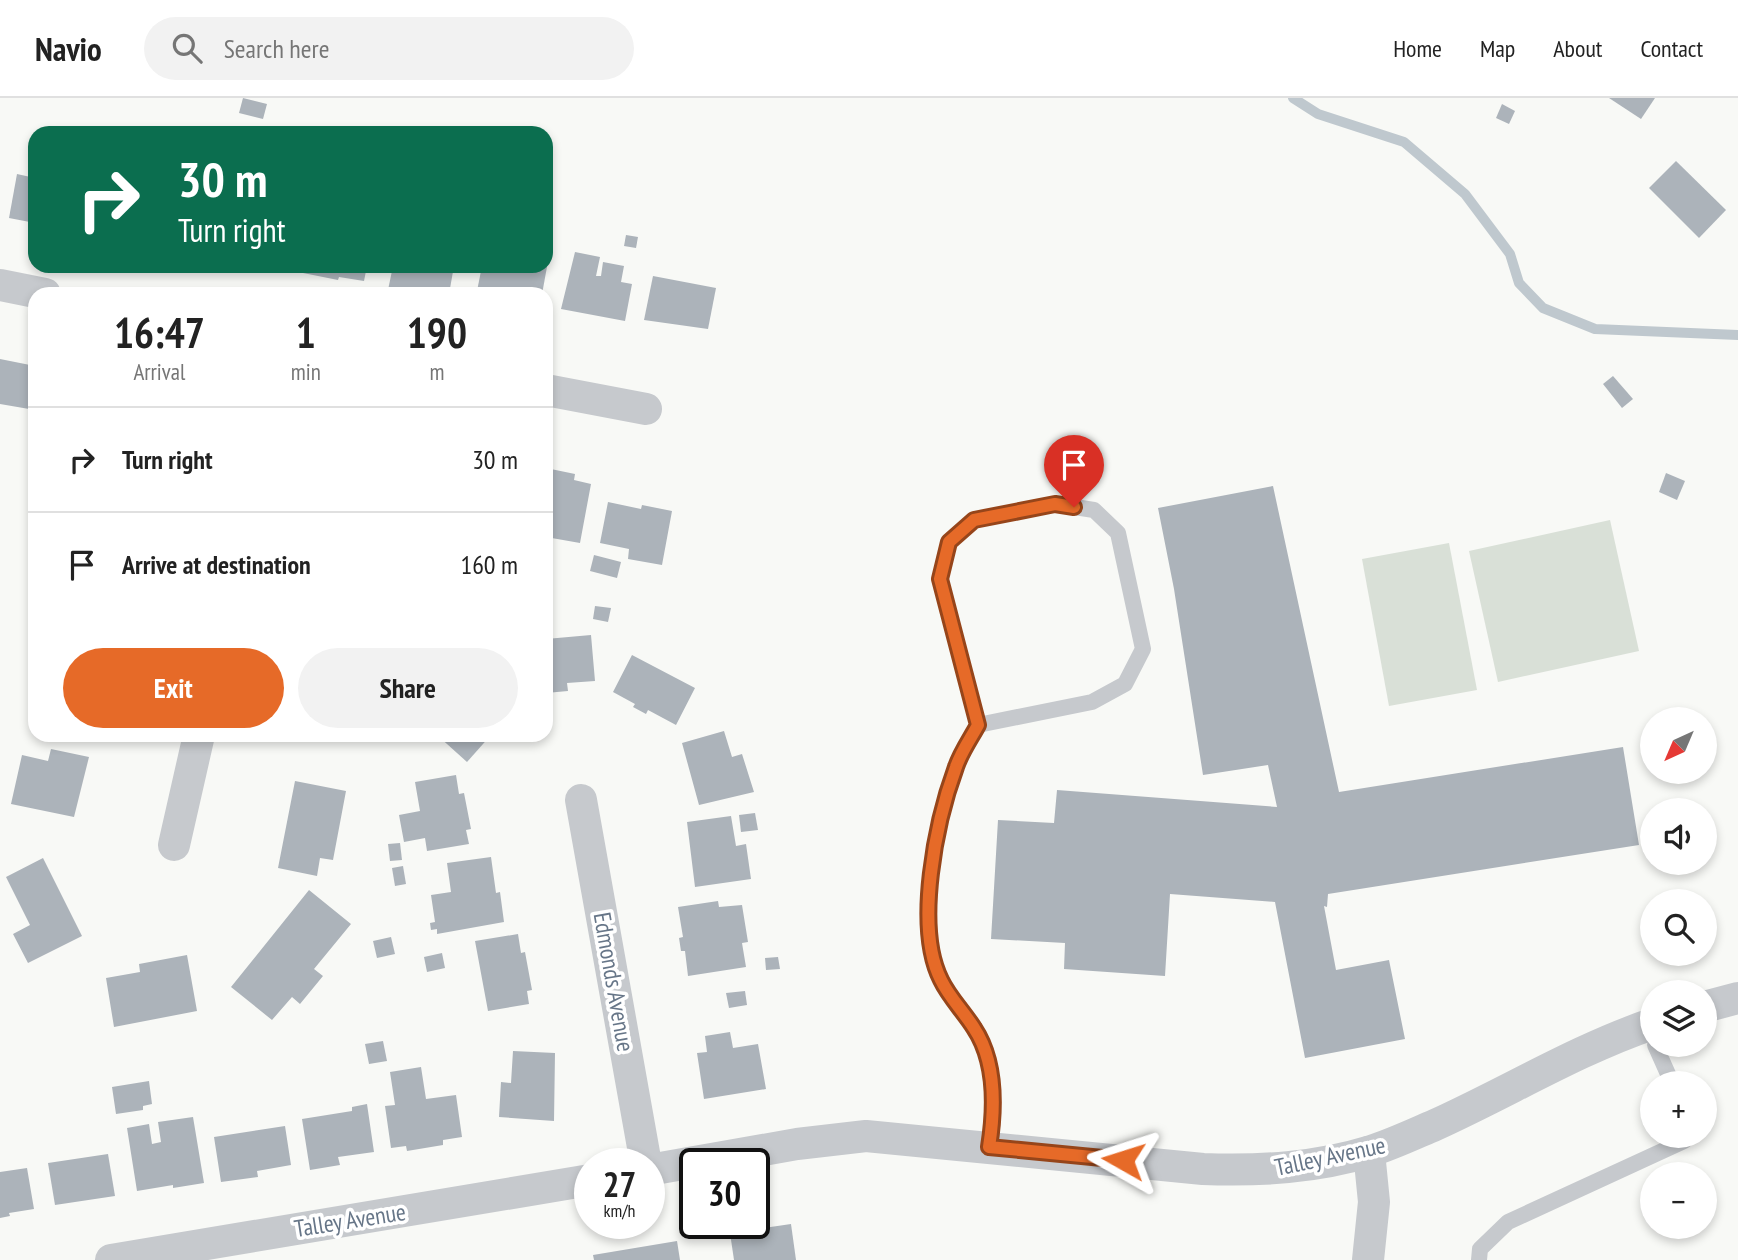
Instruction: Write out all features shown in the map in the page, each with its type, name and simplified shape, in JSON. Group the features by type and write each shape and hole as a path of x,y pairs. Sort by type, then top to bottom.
{"street":[{"path":"0,285 28,291"},
{"path":"553,391 646,409"},
{"path":"174,845 197,742"},
{"name":"Edmonds Avenue","path":"581,800 643,1148"},
{"path":"1717,1004 1738,998"},
{"name":"Talley Avenue","path":"665,1167 797,1144 866,1136 1203,1169 1249,1171 1306,1166 1370,1152 1396,1143 1490,1100 1571,1056 1640,1036"},
{"path":"1368,1260 1374,1202 1370,1152"},
{"name":"Talley Avenue","path":"111,1260 574,1183"}],"lane":[{"path":"978,725 1092,702 1125,684 1143,649 1118,533 1094,510 1055,504 974,520 949,542 940,579 978,725 956,764 944,803 933,858 927,928 930,952 941,980 976,1030 985,1051 992,1091 993,1123 989,1147"},
{"path":"1479,1260 1480,1249 1508,1222 1669,1148"}],"shaded area":[{"path":"1610,520 1639,651 1498,682 1469,551"},
{"path":"1449,543 1477,690 1389,706 1362,559"}],"building":[{"path":"243,98 267,104 263,119 239,113"},
{"path":"1609,98 1655,98 1641,119"},
{"path":"1502,104 1515,111 1509,124 1496,118"},
{"path":"1676,161 1726,210 1699,238 1649,188"},
{"path":"17,174 28,176 28,222 9,218"},
{"path":"626,235 638,237 636,248 624,246"},
{"path":"575,252 600,257 596,276 601,276 603,262 624,266 621,282 632,284 625,321 561,309"},
{"path":"303,273 366,273 364,281 339,277 338,280"},
{"path":"392,273 453,273 450,287 389,287"},
{"path":"481,273 546,273 543,287 478,287"},
{"path":"653,276 716,288 708,329 644,320"},
{"path":"0,359 28,365 28,409 0,404"},
{"path":"1613,376 1633,399 1622,408 1603,384"},
{"path":"553,469 575,474 574,480 591,484 580,543 553,538"},
{"path":"1666,473 1685,481 1677,500 1659,492"},
{"path":"1273,486 1339,792 1623,747 1639,845 1328,894 1327,907 1324,906 1336,970 1389,960 1405,1039 1305,1058 1275,902 1170,894 1165,976 1064,969 1065,943 991,939 998,820 1054,823 1057,790 1277,807 1268,765 1203,775 1174,589 1158,508"},
{"path":"608,502 641,509 642,505 672,511 662,565 628,559 629,549 600,543"},
{"path":"594,555 621,562 617,578 590,571"},
{"path":"595,606 611,608 608,622 593,619"},
{"path":"591,635 595,681 567,683 568,691 553,692 553,638"},
{"path":"632,655 695,688 676,725 648,710 646,714 633,707 635,704 613,692"},
{"path":"724,731 732,757 742,754 754,792 699,805 682,743"},
{"path":"445,742 485,742 467,762"},
{"path":"51,749 89,757 74,817 11,804 22,755 48,761"},
{"path":"456,775 459,794 464,793 471,829 466,830 469,844 427,851 425,838 404,842 399,815 420,811 415,782"},
{"path":"295,781 346,791 333,860 320,858 317,876 278,868"},
{"path":"755,813 758,830 741,832 739,815"},
{"path":"731,816 736,846 746,844 751,879 695,887 687,822"},
{"path":"400,843 402,860 390,861 388,844"},
{"path":"491,857 496,893 500,892 504,922 437,934 437,929 431,930 430,923 435,922 431,895 451,892 447,863"},
{"path":"43,858 82,936 28,963 13,934 30,925 6,877"},
{"path":"403,866 406,884 395,886 392,868"},
{"path":"309,890 351,924 314,969 323,976 300,1004 292,997 272,1020 231,987"},
{"path":"718,901 719,907 742,905 748,942 742,943 746,967 688,976 685,951 681,951 679,938 683,937 678,907"},
{"path":"518,934 521,953 525,952 532,990 527,991 529,1004 488,1011 475,941"},
{"path":"391,937 395,954 377,958 373,941"},
{"path":"442,953 445,968 427,972 424,957"},
{"path":"187,955 197,1011 114,1027 106,978 140,972 139,964"},
{"path":"778,957 780,969 766,970 765,958"},
{"path":"745,991 747,1005 729,1008 726,993"},
{"path":"730,1032 733,1048 758,1044 766,1089 704,1099 697,1053 707,1052 705,1036"},
{"path":"383,1041 387,1061 369,1064 365,1044"},
{"path":"513,1051 555,1053 554,1121 499,1117 501,1082 511,1083"},
{"path":"421,1067 426,1099 456,1095 462,1137 443,1140 443,1145 407,1151 406,1146 391,1148 385,1106 395,1105 390,1072"},
{"path":"149,1081 152,1104 143,1106 143,1110 116,1114 112,1087"},
{"path":"367,1104 374,1152 338,1157 340,1165 310,1170 302,1119 352,1111 352,1107"},
{"path":"193,1117 204,1183 137,1191 127,1128 149,1124 152,1144 161,1142 158,1122"},
{"path":"285,1126 291,1165 257,1171 258,1177 221,1182 214,1137"},
{"path":"108,1154 115,1196 55,1205 48,1163"},
{"path":"27,1168 34,1209 9,1213 10,1216 0,1218 0,1172"},
{"path":"791,1224 796,1260 734,1260 731,1239 770,1239 770,1227"},
{"path":"677,1241 680,1260 594,1260 593,1255"}],"waterway":[{"path":"1293,98 1318,114 1404,142 1465,194 1510,254 1519,283 1543,308 1595,329 1738,335"}],"route":[{"path":"1074,507 1055,504 974,520 949,542 940,579 978,725 956,764 944,803 933,858 927,928 930,952 941,980 976,1030 985,1051 992,1091 993,1123 989,1147 1123,1160"}]}
